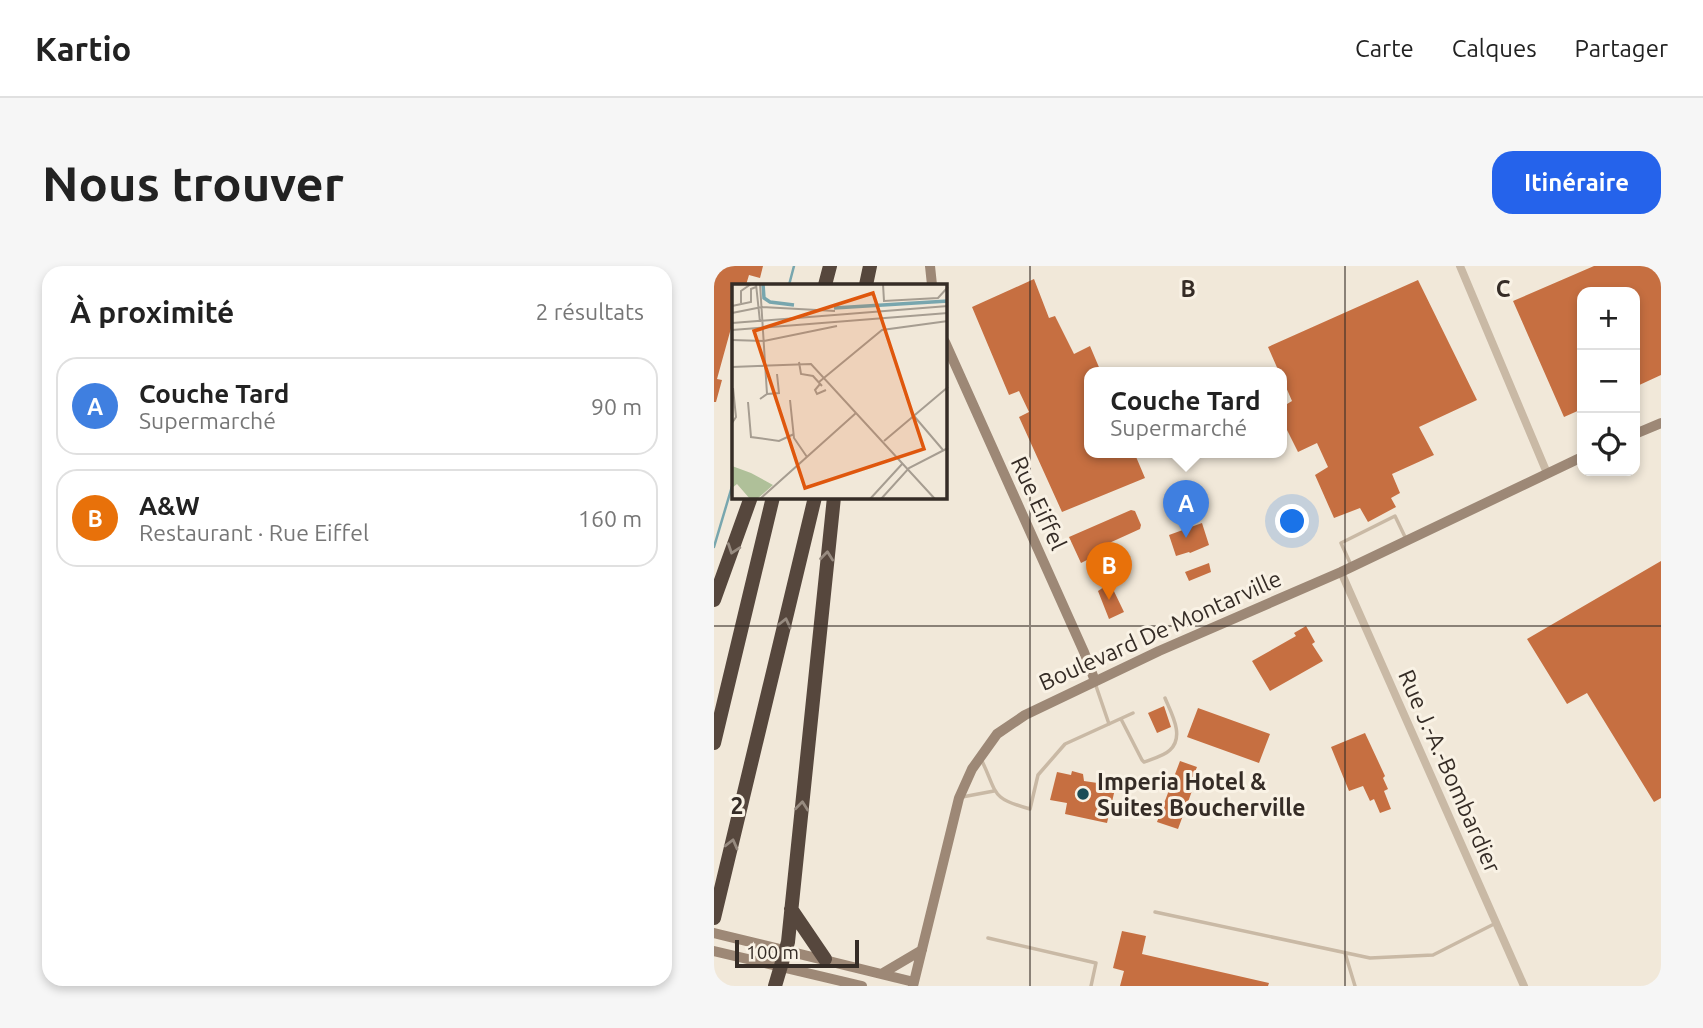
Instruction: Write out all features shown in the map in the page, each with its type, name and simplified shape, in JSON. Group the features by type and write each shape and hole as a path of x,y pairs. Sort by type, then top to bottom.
{"highway":[{"path":"825,284 830,266"},
{"path":"866,284 870,266"},
{"path":"714,600 750,499"},
{"path":"714,743 773,499"},
{"path":"715,914 815,499"},
{"path":"775,986 786,950 791,909 834,499"},
{"path":"791,909 825,959"}],"street":[{"path":"930,266 932,284"},
{"path":"1460,266 1547,473"},
{"name":"Rue Eiffel","path":"947,346 1084,652 1094,681"},
{"path":"1640,433 1661,423"},
{"name":"Boulevard De Montarville","path":"714,933 883,973 917,984 922,950 960,798 972,769 997,734 1024,715 1159,650 1352,567 1577,459"},
{"name":"Rue J.-A.-Bombardier","path":"1341,572 1524,986"},
{"path":"883,973 922,950"},
{"path":"714,951 862,986"}],"lane":[{"path":"1352,567 1341,542 1395,516 1406,541"},
{"path":"1094,681 1106,709 1109,724"},
{"path":"1121,719 1144,762 1167,752 1171,749 1178,730 1165,698"},
{"path":"981,757 994,791 1008,803 1030,808 1038,775 1065,744 1133,713"},
{"path":"960,798 994,791"},
{"path":"1155,912 1370,958 1433,955 1496,923"},
{"path":"988,938 1096,963 1091,986"},
{"path":"1345,953 1355,986"}],"building":[{"path":"714,266 763,266 760,278 749,275 746,284 732,284 732,325 717,379 722,380 714,402"},
{"path":"1594,266 1661,266 1661,375 1640,385 1640,287 1577,287 1577,411 1564,417 1513,301"},
{"path":"1034,279 1049,318 1055,316 1074,354 1090,346 1099,367 1084,367 1084,458 1137,458 1145,478 1062,512 1019,417 1029,412 1019,391 1009,395 972,307"},
{"path":"1418,280 1477,400 1419,427 1434,455 1392,474 1400,493 1391,498 1396,507 1368,522 1360,508 1334,518 1315,475 1328,467 1317,443 1298,452 1287,430 1287,404 1292,401 1287,390 1287,367 1277,367 1268,347"},
{"path":"1131,510 1135,511 1140,529 1096,549 1093,557 1081,563 1069,537"},
{"path":"1202,523 1209,545 1176,556 1169,535"},
{"path":"1661,561 1661,798 1654,802 1587,693 1567,704 1527,639"},
{"path":"1209,563 1211,572 1189,581 1185,572"},
{"path":"1110,583 1124,612 1109,619 1098,591"},
{"path":"1306,626 1315,642 1312,644 1323,661 1270,691 1252,661 1296,636 1294,633"},
{"path":"1164,706 1171,727 1157,733 1148,713"},
{"path":"1198,708 1270,734 1259,763 1187,737"},
{"path":"1365,733 1385,776 1383,778 1388,789 1384,791 1391,809 1380,813 1374,799 1370,801 1363,786 1349,791 1331,747"},
{"path":"1180,761 1197,767 1188,789 1192,791 1178,829 1157,822"},
{"name":"Imperia Hotel & Suites Boucherville","path":"1072,771 1083,774 1084,781 1111,785 1111,788 1115,789 1107,823 1065,814 1067,803 1050,800 1057,772 1071,775"},
{"path":"1122,931 1146,936 1142,954 1269,983 1268,986 1120,986 1124,971 1113,968"}],"waterway":[{"path":"789,284 794,266"},
{"path":"714,547 732,486"}],"place":[{"name":"Couche Tard","path":"1186,538"},
{"name":"A&W","path":"1109,600"},
{"name":"Imperia Hotel & Suites Boucherville","path":"1083,794"}]}
